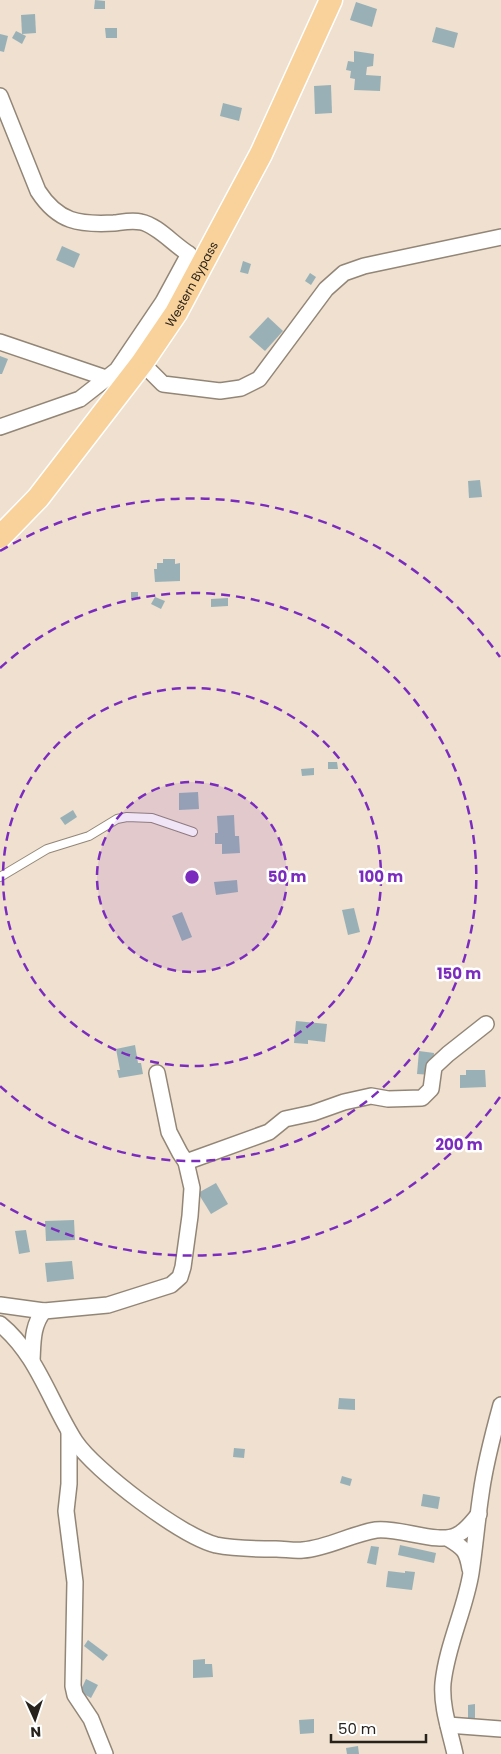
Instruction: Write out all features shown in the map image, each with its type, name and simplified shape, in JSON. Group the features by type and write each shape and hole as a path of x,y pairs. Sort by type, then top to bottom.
{"main road":[{"name":"Western Bypass","path":"0,537 38,498 142,363 176,313 261,154 331,0"}],"street":[{"path":"0,96 38,191 47,204 59,214 72,221 88,224 142,222 189,254 163,302 117,370 80,399 0,427"},
{"path":"142,363 163,384 220,391 241,388 259,379 305,315 326,289 344,273 364,266 501,237"},
{"path":"0,342 106,378"},
{"path":"186,1162 269,1132 285,1119 313,1113 344,1102 371,1096 388,1099 422,1098 431,1089 434,1068 486,1024"},
{"path":"0,1305 44,1311 108,1305 171,1285 180,1277 190,1216 192,1188 186,1162 169,1132 157,1073"},
{"path":"32,1360 34,1332 39,1317 44,1311"},
{"path":"0,1324 10,1332 32,1360 69,1430 87,1457 126,1491 194,1537 215,1544 238,1548 303,1550 375,1530 388,1530 449,1539 460,1546 468,1555 471,1573"},
{"path":"455,1754 445,1708 443,1684 458,1618 467,1595 489,1450 501,1405"},
{"path":"69,1430 69,1484 66,1511 76,1582 73,1686 75,1695 91,1719 105,1754"},
{"path":"449,1539 459,1535 478,1514"},
{"path":"448,1725 501,1729"}],"lane":[{"path":"0,877 47,849 89,836 118,819 127,817 152,818 193,832"}],"building":[{"path":"95,0 105,1 105,9 94,9"},
{"path":"356,2 377,9 372,27 350,20"},
{"path":"35,14 36,33 22,34 21,15"},
{"path":"436,27 458,33 454,48 432,42"},
{"path":"105,28 117,28 117,38 106,38"},
{"path":"16,31 26,36 22,44 12,38"},
{"path":"0,34 8,36 4,52 0,51"},
{"path":"354,51 374,54 373,66 367,67 366,75 381,76 380,91 354,90 355,79 350,78 351,71 346,70 348,61 354,62"},
{"path":"331,85 332,113 315,114 314,86"},
{"path":"223,103 242,108 239,121 220,116"},
{"path":"62,246 80,254 74,268 56,260"},
{"path":"243,261 251,264 248,274 240,272"},
{"path":"310,273 316,277 311,285 305,281"},
{"path":"268,317 283,331 265,351 249,337"},
{"path":"0,356 8,359 2,374 0,374"},
{"path":"480,480 482,497 469,498 468,481"},
{"path":"163,559 175,559 175,564 180,563 180,581 155,582 154,569 157,569 157,563 163,563"},
{"path":"131,592 138,592 138,599 131,599"},
{"path":"155,597 165,601 161,609 151,604"},
{"path":"228,598 228,606 211,607 211,599"},
{"path":"328,762 337,762 338,769 328,769"},
{"path":"314,768 314,775 302,776 301,769"},
{"path":"198,792 199,809 179,810 179,793"},
{"path":"73,810 77,817 65,825 60,818"},
{"path":"234,815 235,836 239,836 240,853 222,854 222,844 215,844 215,833 218,833 217,816"},
{"path":"237,880 238,892 216,895 214,882"},
{"path":"354,908 360,932 348,935 342,910"},
{"path":"182,912 192,937 182,941 172,916"},
{"path":"296,1021 327,1024 325,1042 308,1040 308,1044 294,1043"},
{"path":"135,1045 138,1063 141,1063 143,1074 119,1078 117,1070 120,1070 116,1049"},
{"path":"419,1051 434,1053 432,1075 417,1074"},
{"path":"466,1070 485,1070 486,1087 460,1088 460,1075 466,1075"},
{"path":"216,1183 228,1204 211,1214 198,1193"},
{"path":"74,1220 75,1240 46,1241 45,1221"},
{"path":"26,1230 30,1252 19,1254 15,1231"},
{"path":"72,1261 74,1279 47,1282 45,1263"},
{"path":"339,1398 355,1399 355,1410 338,1409"},
{"path":"234,1448 245,1449 244,1458 233,1457"},
{"path":"342,1476 352,1479 350,1486 340,1483"},
{"path":"423,1494 440,1497 438,1509 421,1506"},
{"path":"400,1545 436,1553 434,1563 398,1555"},
{"path":"371,1546 379,1547 376,1565 367,1563"},
{"path":"388,1571 415,1572 412,1590 386,1587"},
{"path":"88,1640 108,1655 103,1661 84,1646"},
{"path":"205,1659 205,1664 212,1664 213,1677 193,1678 193,1660"},
{"path":"86,1679 98,1685 91,1698 80,1692"},
{"path":"475,1704 475,1718 468,1718 468,1705"},
{"path":"314,1719 314,1733 300,1734 299,1720"},
{"path":"358,1746 359,1754 347,1754 346,1748"}]}
